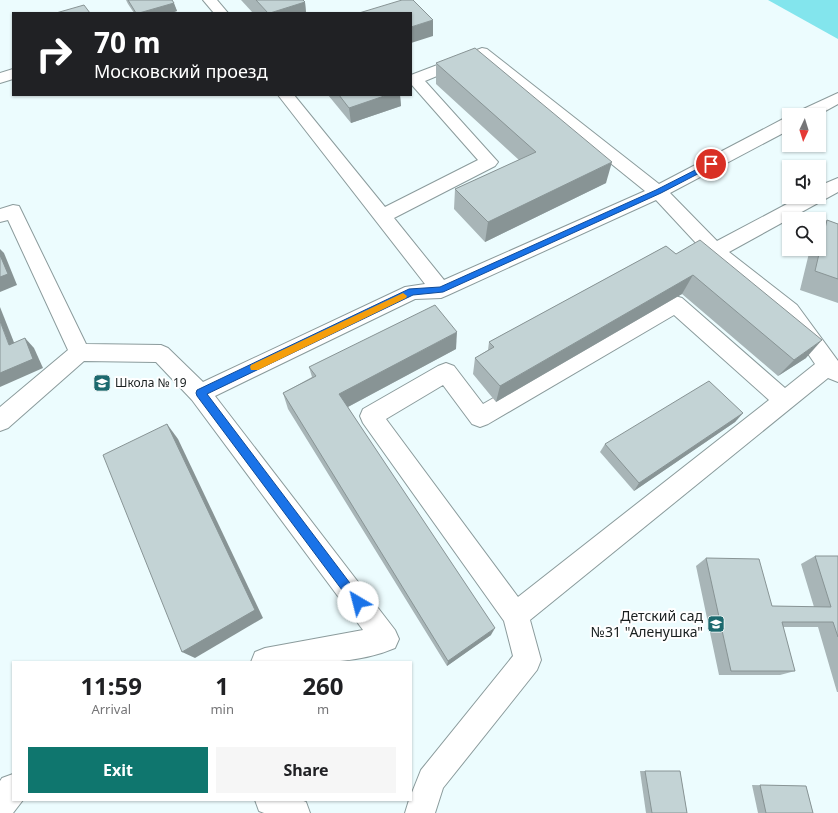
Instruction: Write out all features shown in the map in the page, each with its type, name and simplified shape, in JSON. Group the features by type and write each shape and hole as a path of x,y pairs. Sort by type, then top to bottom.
{"street":[{"path":"203,12 216,7"},
{"path":"383,216 489,162 414,79 482,52 658,192 715,251 790,311 833,369 784,400 516,615"},
{"path":"0,78 12,74"},
{"path":"287,96 440,290"},
{"path":"819,108 838,98"},
{"path":"200,393 412,292 440,290 658,192 782,127"},
{"path":"826,190 838,184"},
{"path":"715,251 801,204"},
{"path":"0,216 13,211 80,352"},
{"path":"420,813 431,780 526,660 516,615 371,416 446,372 480,417 675,304 784,400"},
{"path":"0,421 80,352 161,354 200,393 386,639 270,661"},
{"path":"0,787 12,780"},
{"path":"0,805 12,790"},
{"path":"272,801 295,813"}],"shaded area":[{"path":"768,0 838,0 838,39"}],"building":[{"path":"128,0 172,0 174,3 142,12 135,12"},
{"path":"256,0 303,0 305,2 273,12 267,12"},
{"path":"402,0 413,0 433,20 412,27 412,12 362,12"},
{"path":"84,5 89,12 60,12"},
{"path":"475,48 612,162 488,222 455,189 536,152 436,63"},
{"path":"340,96 384,96 349,108"},
{"path":"827,220 838,224 838,279 815,271 819,256 826,256"},
{"path":"700,240 822,340 794,360 693,275 500,386 475,358 494,347 489,342 666,246 676,254"},
{"path":"0,255 8,274 0,277"},
{"path":"435,305 457,332 339,394 495,628 448,661 283,393 316,376 309,367"},
{"path":"0,321 9,345 25,338 33,359 0,373"},
{"path":"709,381 743,413 639,483 605,444"},
{"path":"167,424 255,610 182,652 103,455"},
{"name":"Детский сад №31 \"Аленушка\"","path":"815,556 838,556 838,637 833,622 782,622 795,671 731,671 706,558 759,559 772,606 831,607"},
{"path":"645,771 680,771 687,813 652,813"},
{"path":"760,785 806,786 813,813 766,813"}],"slow traffic":[{"path":"255,367 403,296"}],"place":[{"name":"Школа № 19","path":"102,383"},
{"name":"Детский сад №31 \"Аленушка\"","path":"716,624"}],"route":[{"path":"358,602 200,393 412,292 440,290 658,192 711,164"}]}
